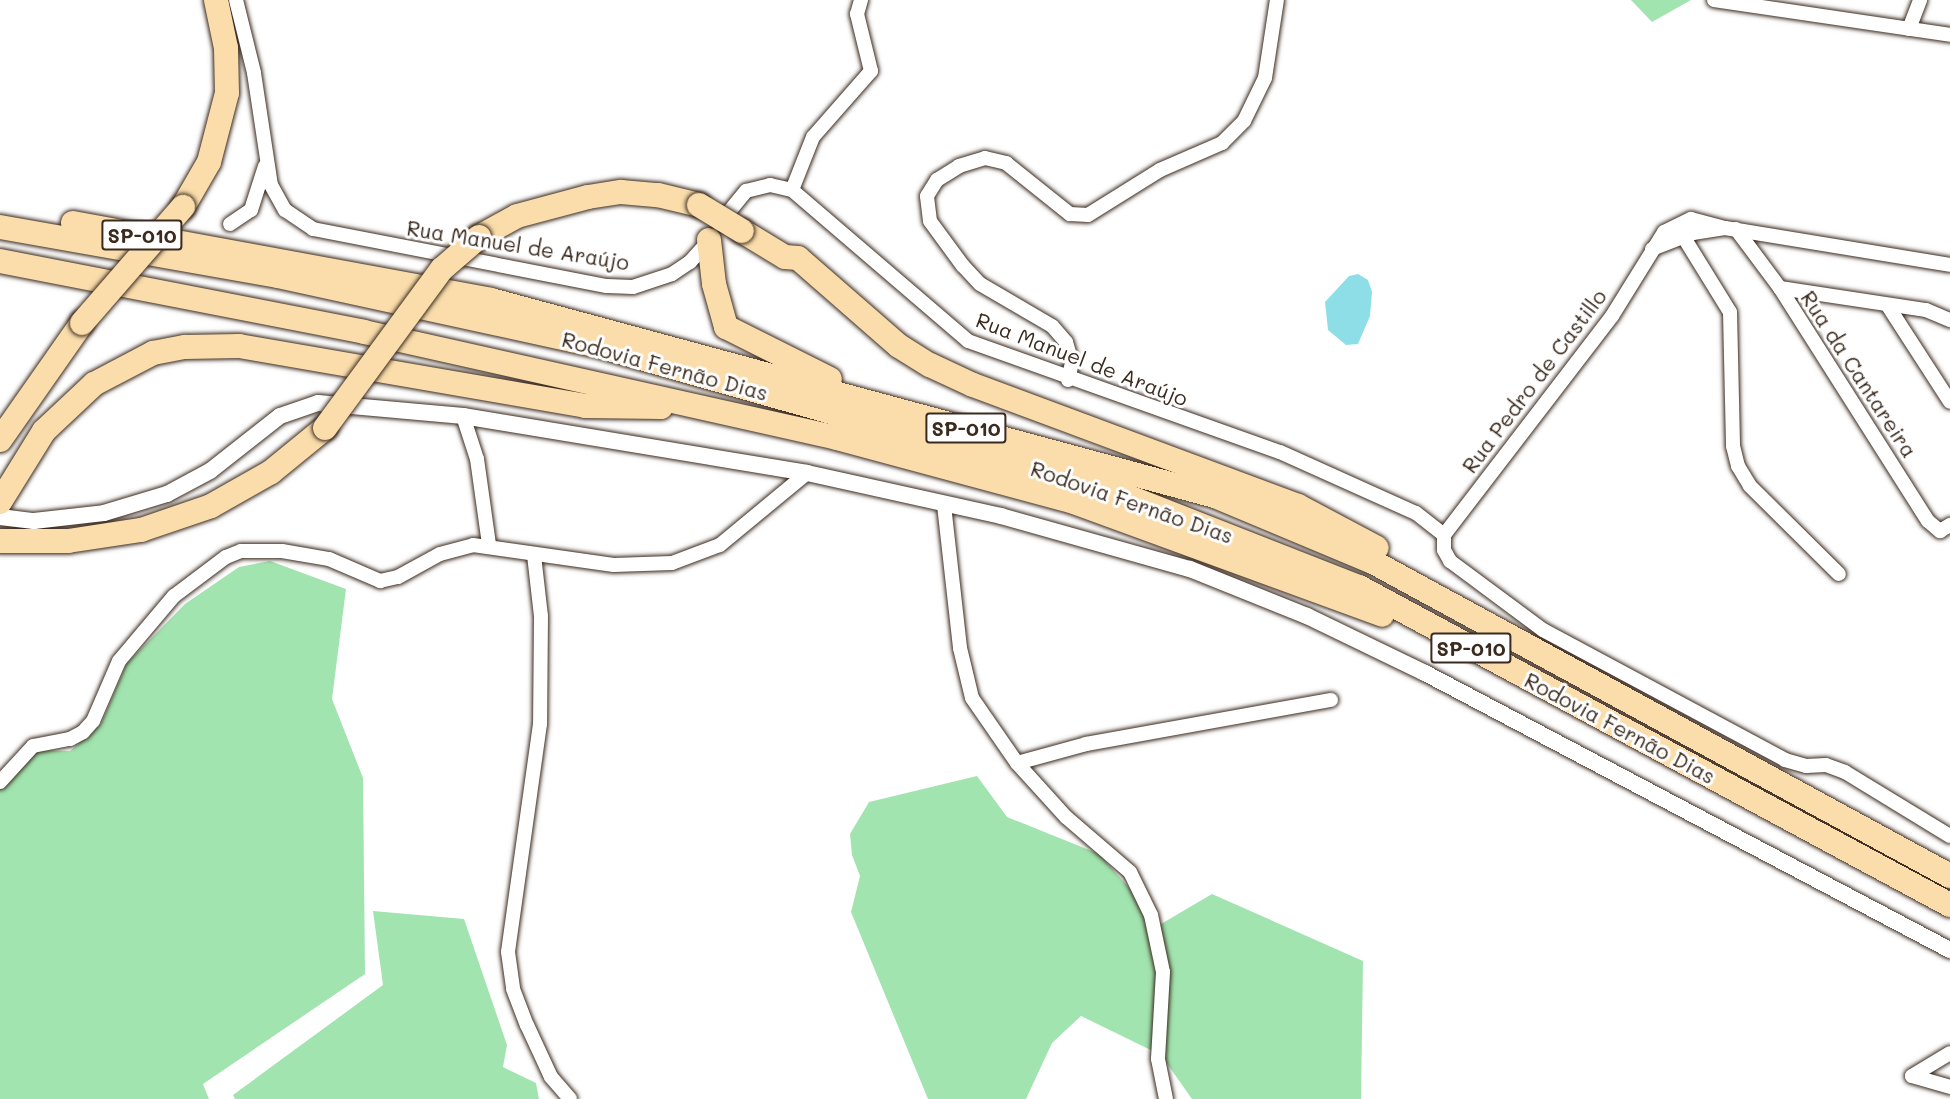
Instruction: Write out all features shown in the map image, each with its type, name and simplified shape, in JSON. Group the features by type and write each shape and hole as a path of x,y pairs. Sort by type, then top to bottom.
{"highway":[{"path":"2,436 82,323 183,207 209,162 227,93 226,48 216,0"},
{"path":"0,541 68,541 151,527 211,506 272,472 325,428 442,269 479,237 517,216 588,197 621,192 658,195 699,205 785,257 798,258 899,346 930,365 973,385 1298,506 1531,632 1614,693"},
{"name":"Rodovia Fernão Dias","path":"0,210 490,300 1215,496 1373,562 1950,876"},
{"name":"Rodovia Fernão Dias","path":"0,226 278,276 595,345 1124,495 1231,534 1359,587 1950,905"},
{"path":"709,240 714,284 726,327 885,406"},
{"path":"0,261 364,332 837,438 1074,502 1228,556 1487,657"},
{"path":"0,502 44,431 94,384 153,353 185,347 239,346 585,406 657,407 689,403"},
{"path":"1275,520 1387,553"}],"street":[{"name":"Rua Manuel de Araújo","path":"236,0 254,73 266,164 285,210 313,229 607,286 633,287 672,274 690,262 746,191 770,185 792,190 968,341 1068,380 1342,477 1416,513 1444,535"},
{"path":"792,190 813,137 871,71 857,14 861,0"},
{"path":"1068,380 1072,362 1066,342 1052,326 980,284 963,267 930,222 927,196 945,175 986,158 1006,163 1070,214 1088,215 1160,170 1222,143 1244,121 1265,78 1277,0"},
{"path":"1714,0 1950,34"},
{"path":"1910,29 1920,0"},
{"path":"230,224 251,210 266,164"},
{"name":"Rua Pedro de Castillo","path":"1444,535 1599,334 1664,232 1691,219 1950,266"},
{"path":"1652,249 1683,236 1731,228"},
{"name":"Rua da Cantareira","path":"1731,228 1779,288 1928,521 1940,531 1950,525"},
{"path":"1683,236 1730,312 1733,446 1738,466 1750,486 1839,574"},
{"path":"1779,288 1926,310 1950,320"},
{"path":"1888,306 1950,402"},
{"path":"0,517 34,521 104,513 167,494 210,471 280,416 303,405 318,403 463,416 807,472 1001,516 1190,569 1307,616 1425,673 1950,950"},
{"path":"463,416 477,459 489,544"},
{"path":"0,782 33,746 70,739 83,732 93,721 119,661 174,596 226,557 241,551 282,551 336,561 380,581 398,577 440,554 489,544 534,555 614,565 672,563 720,545 807,472"},
{"path":"944,504 945,541 967,686 980,712 1017,763 1066,817 1130,872 1151,915 1163,972 1158,1059 1166,1099"},
{"path":"1444,535 1444,550 1450,561 1543,630 1785,760 1806,766 1826,765 1845,772 1950,836"},
{"path":"534,555 541,616 540,724 508,952 513,989 527,1025 551,1077 570,1099"},
{"path":"1017,763 1086,744 1331,700"},
{"path":"1950,1053 1912,1076 1950,1087"}],"green space":[{"path":"1631,0 1691,0 1652,22"},
{"path":"270,561 346,589 332,699 363,778 365,974 203,1084 209,1099 0,1099 0,786 39,750 70,751 101,724 127,663 185,604 239,567"},
{"path":"977,776 1007,817 1099,854 1161,924 1212,894 1363,961 1361,1099 1192,1099 1161,1055 1081,1016 1052,1043 1026,1099 928,1099 851,912 860,876 852,855 850,834 869,802"},
{"path":"373,911 464,919 507,1045 503,1067 536,1083 539,1099 235,1099 233,1095 383,985"}],"water":[{"path":"1358,274 1368,280 1372,292 1370,316 1358,344 1346,345 1328,330 1325,302 1349,276"}]}
